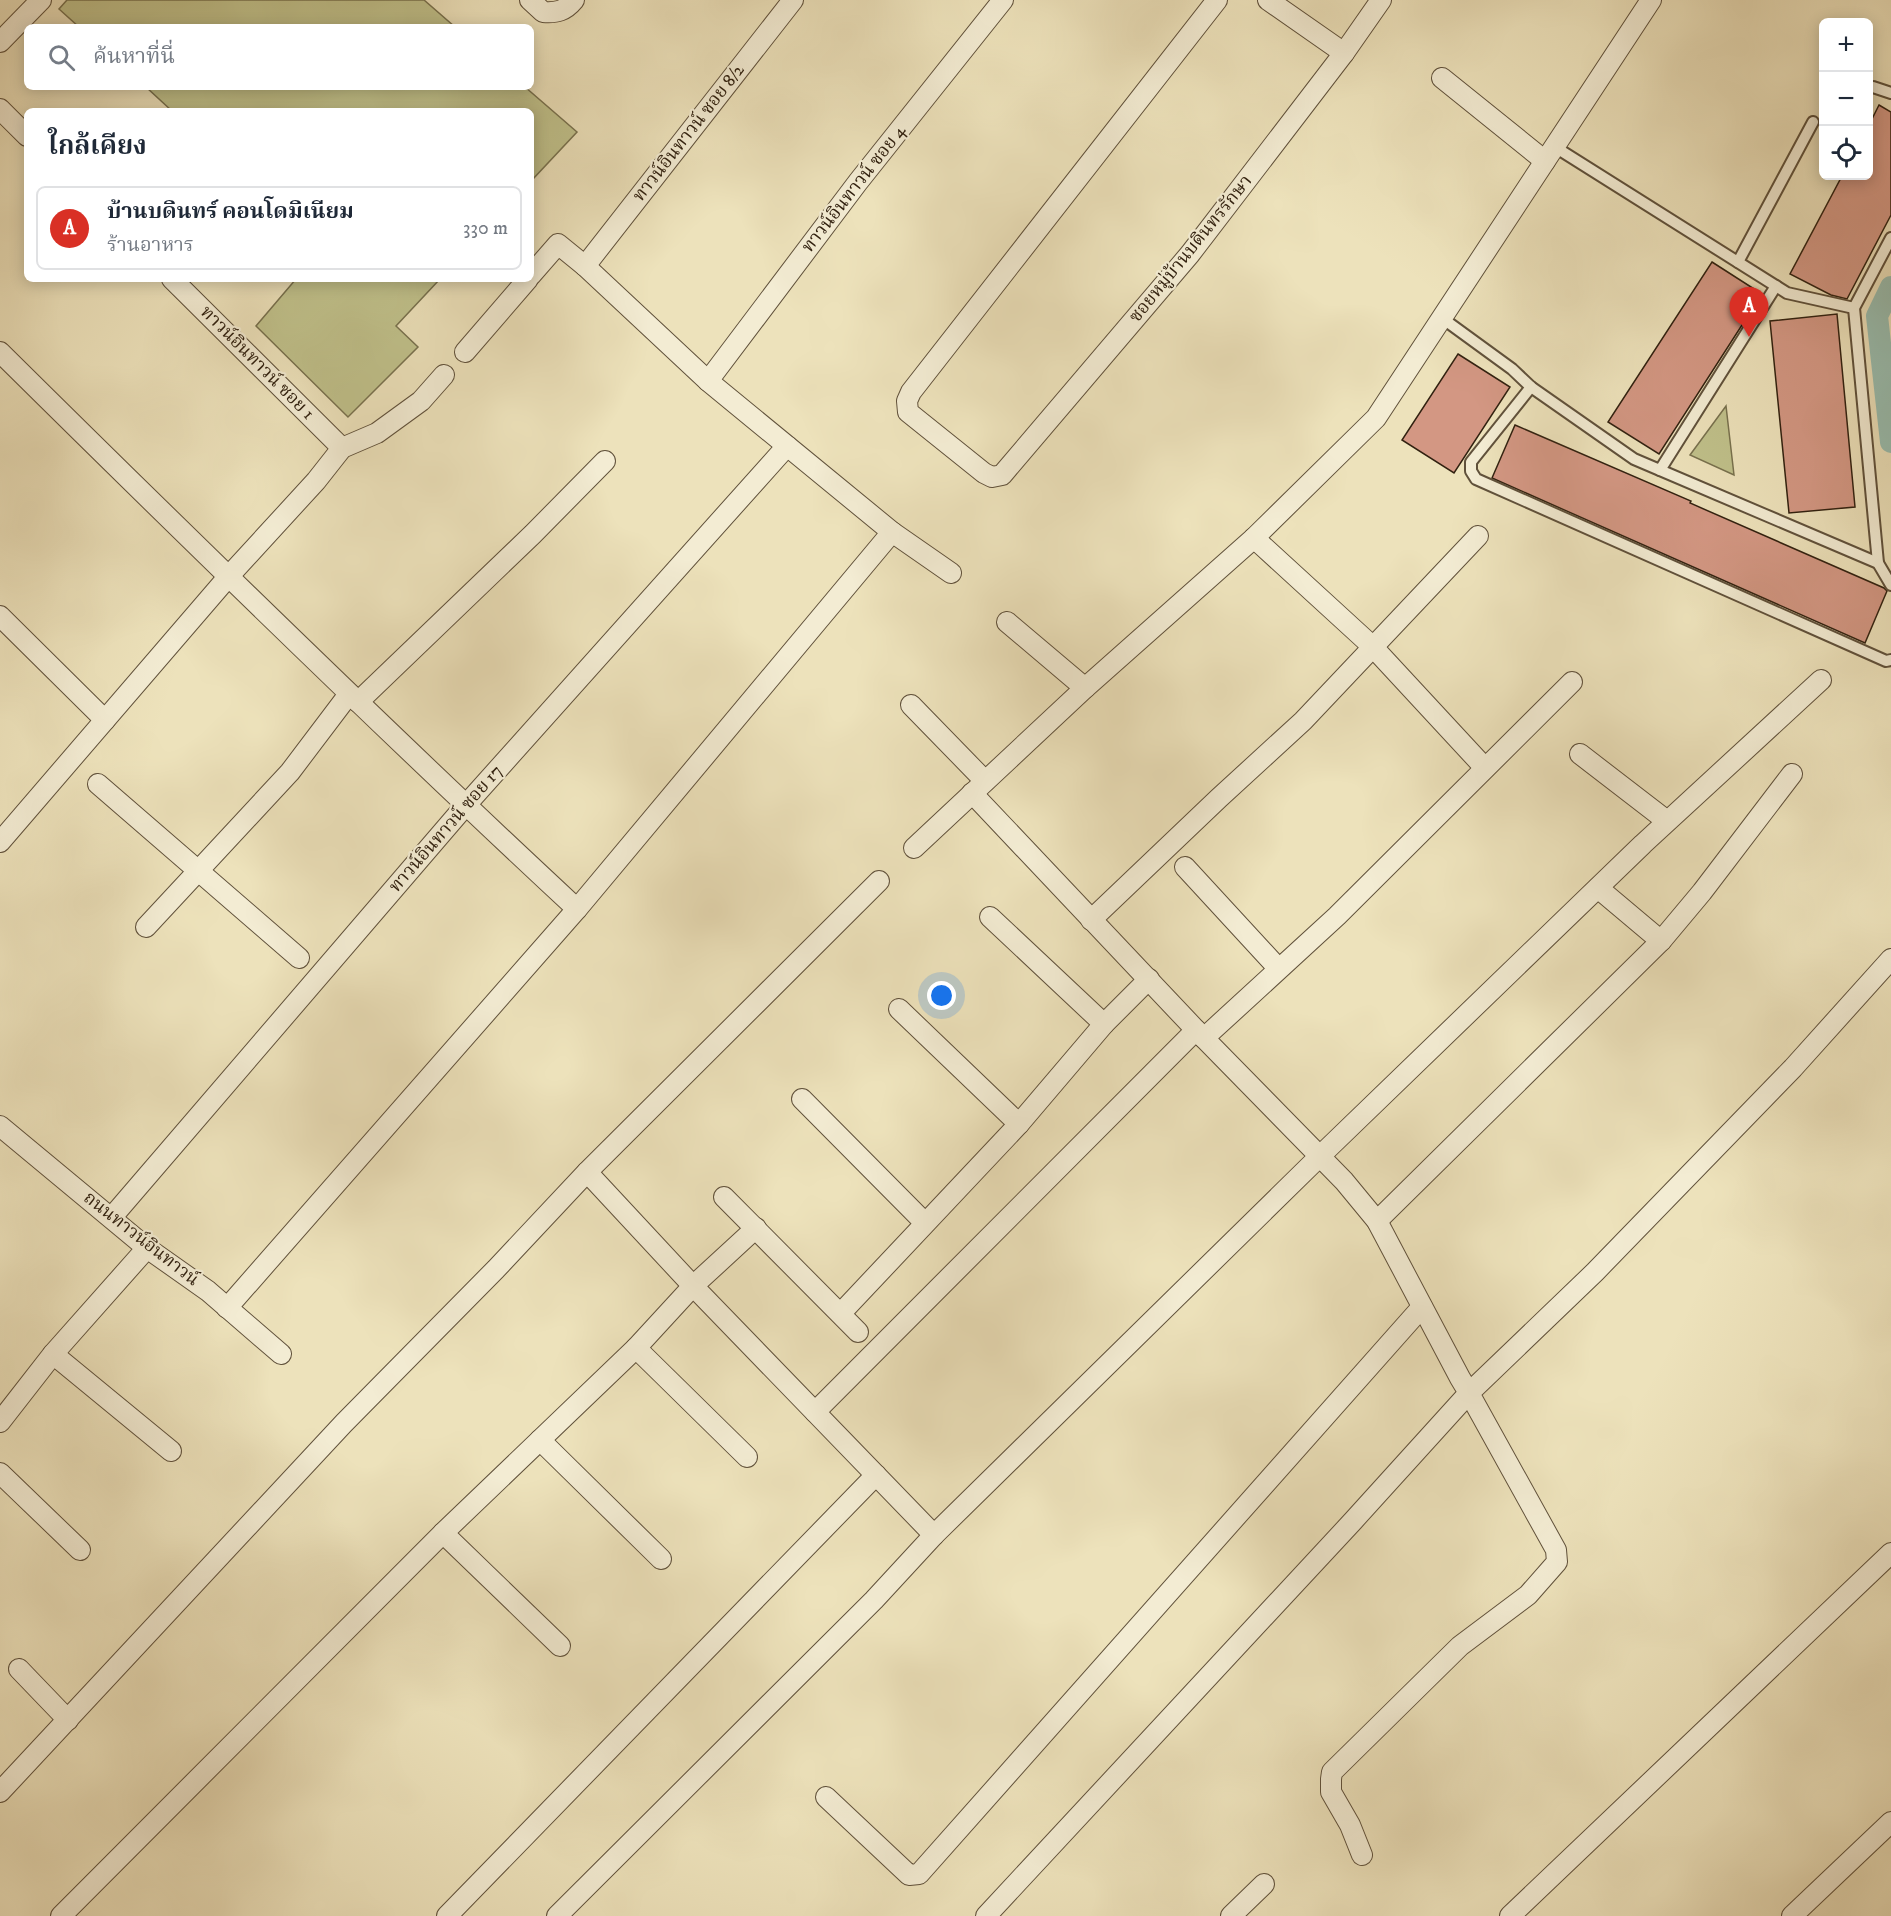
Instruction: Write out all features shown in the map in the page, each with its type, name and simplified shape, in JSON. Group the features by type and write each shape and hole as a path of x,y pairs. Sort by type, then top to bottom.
{"street":[{"path":"0,42 40,0"},
{"path":"530,0 543,12 555,13 566,9 574,0"},
{"name":"ทาวน์อินทาวน์ ซอย 8/2","path":"585,266 793,0"},
{"name":"ทาวน์อินทาวน์ ซอย 4","path":"708,381 858,182 1003,0"},
{"name":"ซอยหมู่บ้านบดินทรรักษา","path":"1217,0 919,382 907,401 908,412 992,477 1002,475 1190,254 1344,53 1381,0"},
{"path":"1268,0 1344,53"},
{"path":"914,848 1085,688 1254,537 1376,418 1651,0"},
{"path":"1442,78 1550,154"},
{"path":"0,109 24,133"},
{"path":"534,272 558,244 585,266 708,381 892,531 951,573"},
{"name":"ทาวน์อินทาวน์ ซอย 1","path":"175,282 342,448"},
{"path":"465,352 525,282"},
{"path":"0,352 465,806 577,909"},
{"path":"0,842 228,577 316,481 342,448 377,433 421,401 444,375"},
{"name":"ทาวน์อินทาวน์ ซอย 17","path":"111,1217 465,806 786,446"},
{"path":"146,927 290,772 354,698 533,534 605,461"},
{"path":"227,1308 577,909 892,531"},
{"path":"1091,920 1303,721 1478,536"},
{"path":"1254,537 1372,646 1485,768"},
{"path":"0,616 105,720"},
{"path":"1007,622 1085,688"},
{"path":"557,1916 874,1600 934,1535 1319,1157 1668,821 1821,680"},
{"path":"815,1412 1200,1034 1337,916 1572,682"},
{"path":"911,705 1091,920 1344,1181 1377,1221 1556,1550 1557,1562 1528,1595 1460,1646 1332,1772 1331,1792 1350,1825 1362,1855"},
{"path":"1580,754 1668,821"},
{"path":"1377,1221 1661,941 1702,892 1792,774"},
{"path":"98,784 299,958"},
{"path":"1185,867 1278,968"},
{"path":"0,1792 344,1423 496,1269 587,1172 879,881"},
{"path":"1598,888 1661,941"},
{"path":"990,917 1104,1024"},
{"path":"986,1916 1469,1393 1595,1272 1793,1068 1891,959"},
{"path":"841,1312 1019,1124 1104,1024 1149,979"},
{"path":"899,1009 1019,1124"},
{"path":"802,1099 926,1223"},
{"name":"ถนนทาวน์อินทาวน์","path":"0,1126 147,1248 208,1291 281,1354"},
{"path":"587,1172 693,1286 934,1535"},
{"path":"724,1197 841,1312 858,1332"},
{"path":"61,1916 443,1533 636,1348 693,1286 756,1228"},
{"path":"0,1422 53,1354 147,1248"},
{"path":"826,1797 909,1875 919,1874 1422,1306"},
{"path":"636,1348 747,1457"},
{"path":"53,1354 171,1451"},
{"path":"540,1440 661,1559"},
{"path":"0,1473 80,1550"},
{"path":"447,1916 876,1475"},
{"path":"443,1533 560,1646"},
{"path":"1510,1916 1891,1553"},
{"path":"19,1669 68,1720"},
{"path":"1792,1916 1891,1822"},
{"path":"1231,1916 1264,1884"}],"lane":[{"path":"1873,87 1891,93"},
{"path":"1738,262 1813,122"},
{"path":"1550,154 1738,262 1787,293 1854,309"},
{"path":"1891,238 1854,309 1878,563 1891,585"},
{"path":"1660,470 1776,286"},
{"path":"1442,318 1512,369 1531,387 1634,459 1878,563"},
{"path":"1531,387 1471,462 1471,471 1476,479 1886,661 1891,660"}],"green space":[{"path":"67,0 424,0 452,24 76,24 59,9"},
{"path":"149,90 528,90 577,132 534,178 534,108 169,108"},
{"path":"293,282 437,282 396,326 418,347 348,417 256,326"},
{"path":"1726,406 1734,475 1690,455"}],"building":[{"path":"1879,105 1891,112 1891,215 1847,299 1831,295 1790,274 1840,180 1873,180 1873,117"},
{"path":"1712,262 1762,294 1659,454 1608,422"},
{"path":"1837,314 1855,507 1789,513 1770,321"},
{"path":"1458,354 1510,387 1454,473 1402,440"},
{"path":"1515,425 1884,588 1887,591 1865,643 1492,478"}],"waterway":[{"path":"1891,287 1877,316 1891,442"}],"place":[{"name":"บ้านบดินทร์ คอนโดมิเนียม","path":"1749,337"}]}
